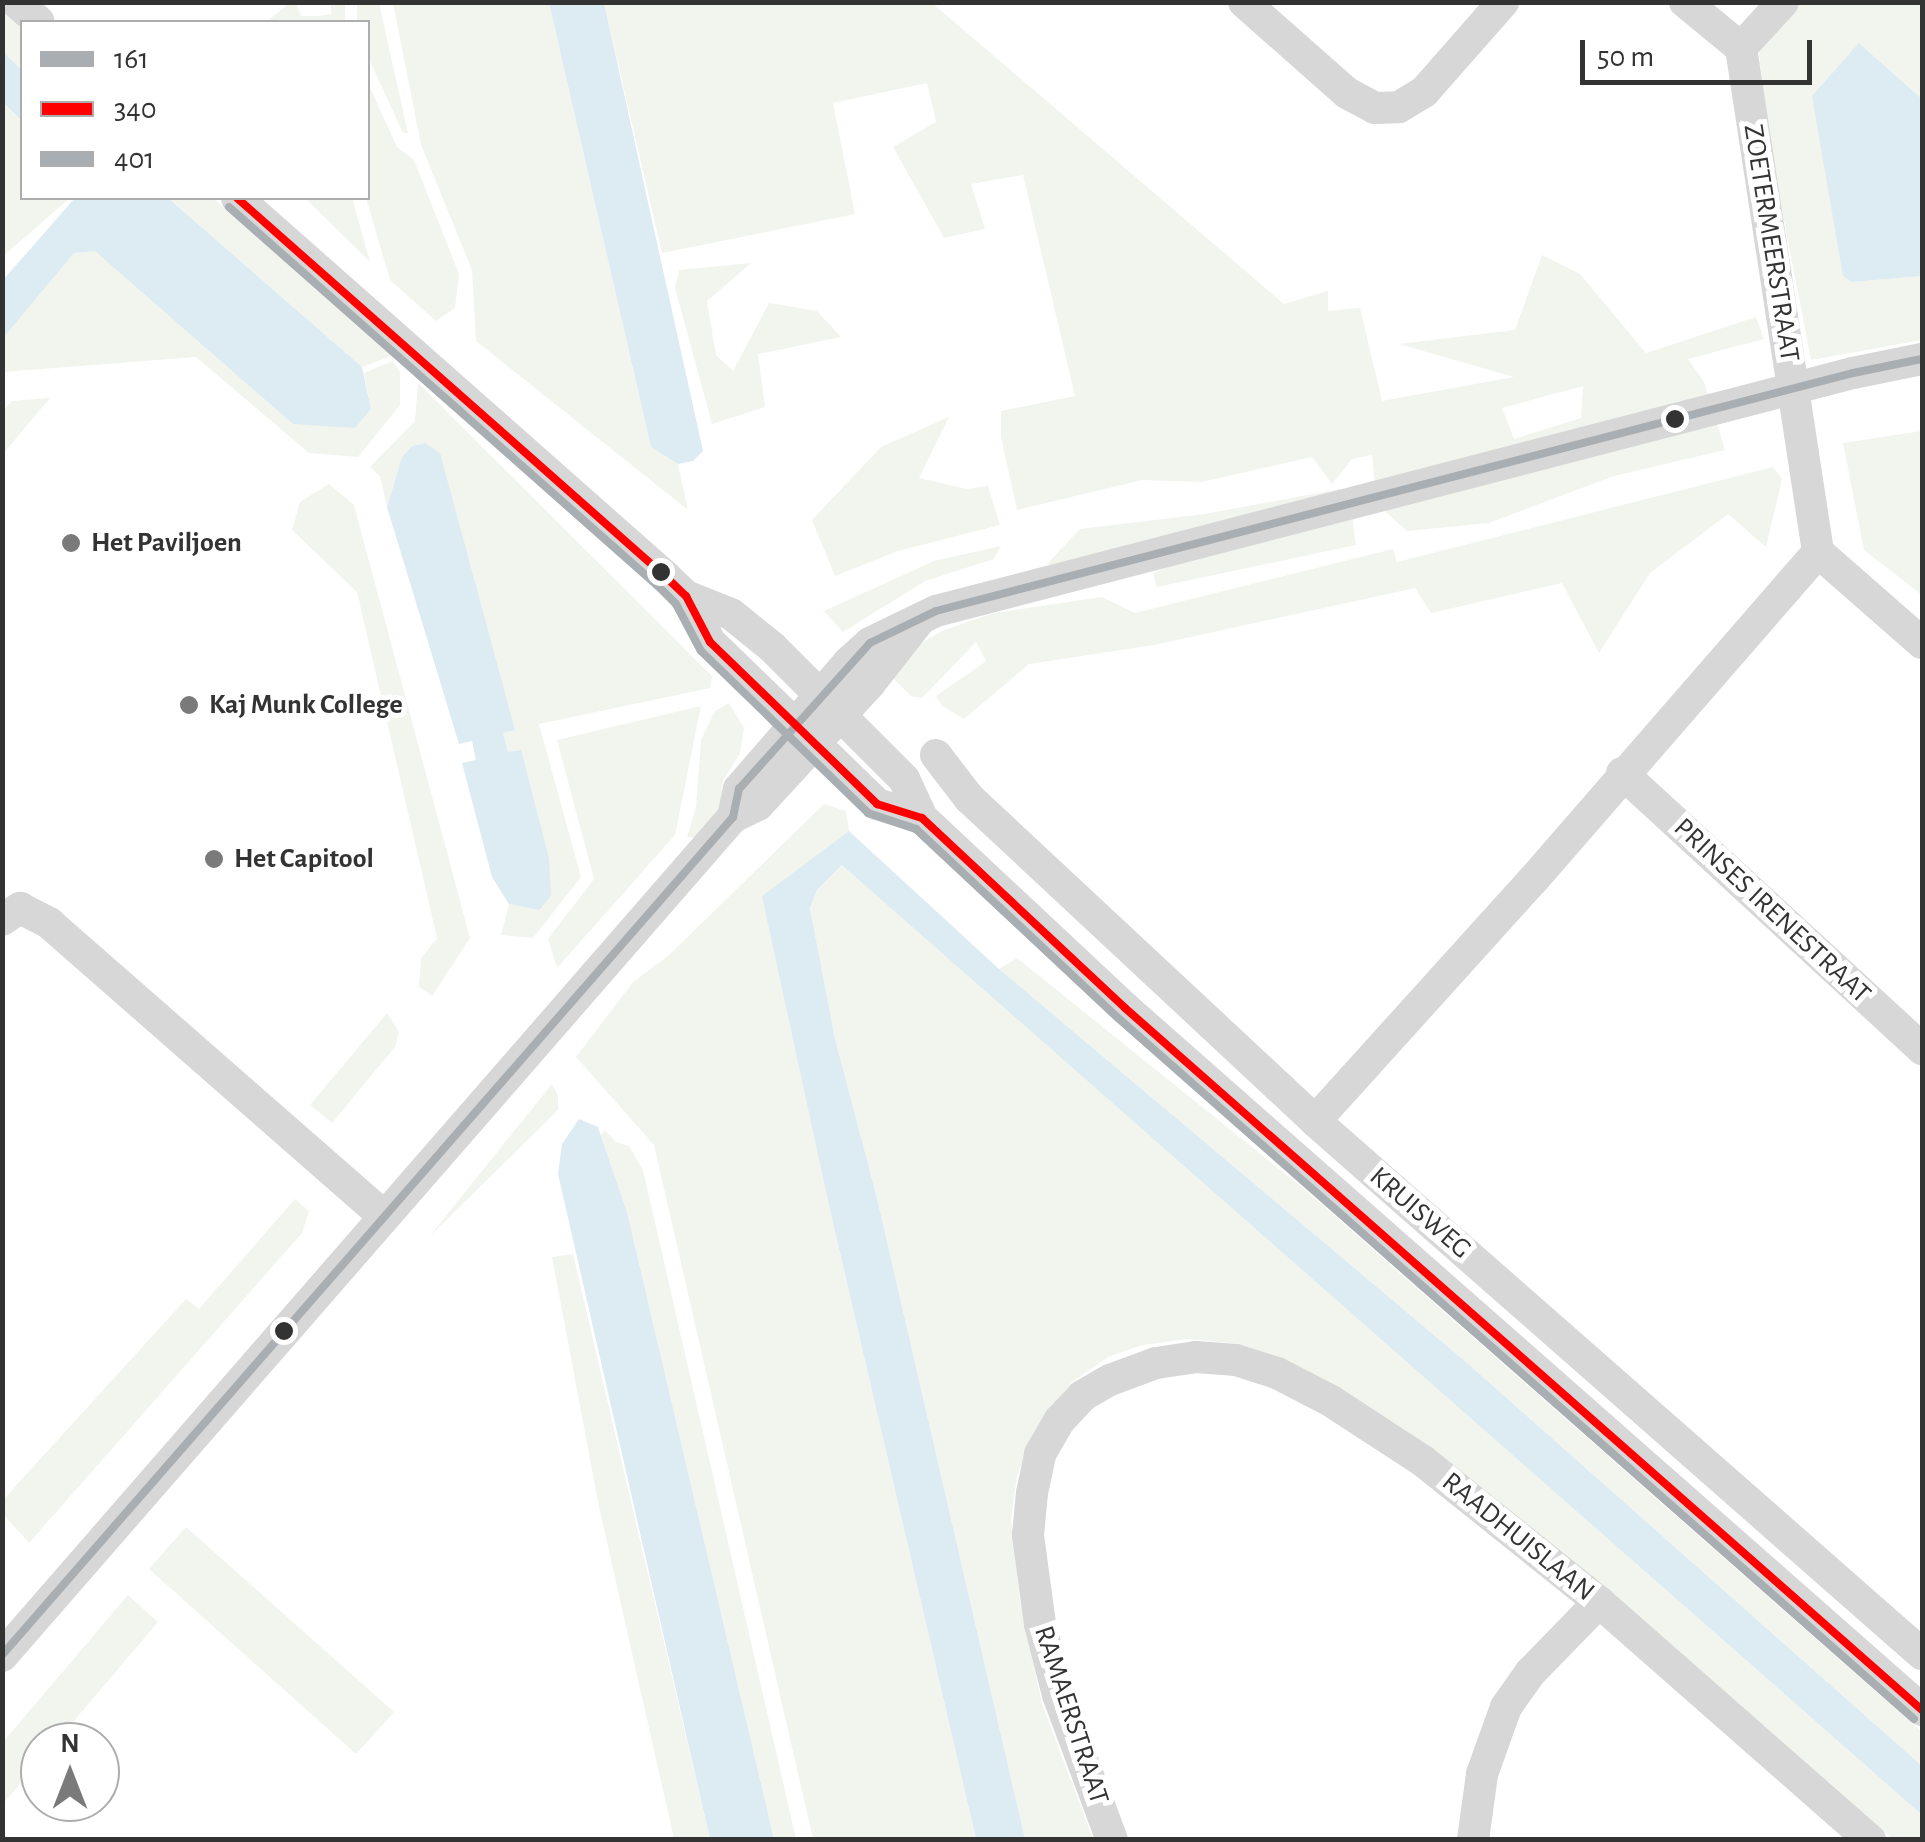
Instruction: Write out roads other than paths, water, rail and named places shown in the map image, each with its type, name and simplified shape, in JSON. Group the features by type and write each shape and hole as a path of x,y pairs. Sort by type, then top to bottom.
{"street":[{"path":"16,2 36,20"},
{"path":"1244,2 1347,93 1375,108 1399,107 1424,92 1503,2"},
{"path":"1685,2 1741,48 1783,2"},
{"name":"ZOETERMEERSTRAAT","path":"1741,48 1818,552"},
{"name":"KRUISWEG","path":"239,200 686,596 730,614 831,704 904,778 922,818 1126,1008 1922,1710"},
{"path":"2,1656 733,817 739,789 804,734 918,622 936,611 992,596 1922,359"},
{"path":"1315,1121 1533,880 1818,552 1922,643"},
{"name":"KRUISWEG","path":"686,596 710,642 877,804 922,818"},
{"name":"KRUISWEG","path":"936,755 970,798 1315,1121 1922,1654"},
{"name":"PRINSES IRENESTRAAT","path":"1622,774 1922,1049"},
{"path":"2,920 20,908 49,923 384,1216"},
{"name":"RAADHUISLAAN","path":"1110,1380 1156,1363 1196,1357 1236,1360 1276,1373 1332,1401 1423,1461 1599,1602 1870,1840"},
{"name":"RAMAERSTRAAT","path":"1110,1380 1071,1408 1040,1454 1028,1536 1040,1624 1058,1695 1112,1840"},
{"path":"1473,1840 1482,1774 1506,1707 1530,1673 1599,1602"}],"place":[{"name":"Het Paviljoen","path":"71,543"},
{"name":"Kaj Munk College","path":"189,705"},
{"name":"Het Capitool","path":"214,859"}]}
